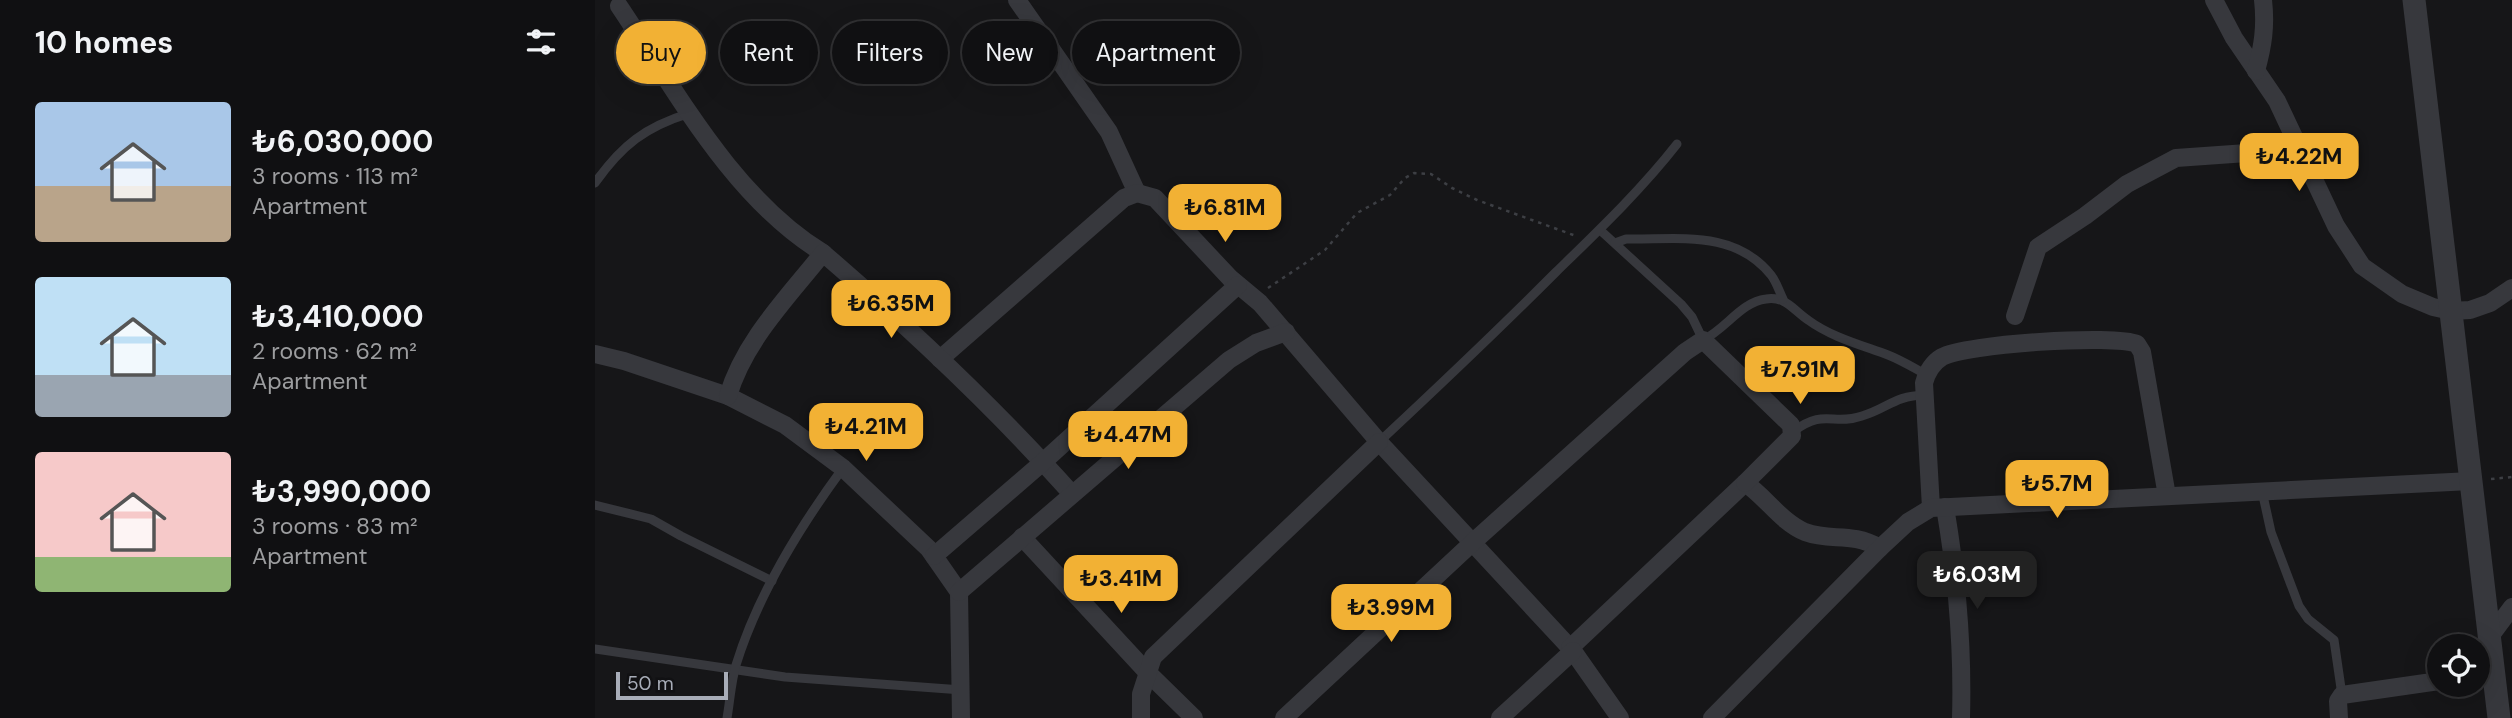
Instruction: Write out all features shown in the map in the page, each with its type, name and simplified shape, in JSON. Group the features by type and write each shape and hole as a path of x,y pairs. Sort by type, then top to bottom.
{"street":[{"path":"1017,0 1109,132 1137,193"},
{"path":"2214,0 2234,38 2277,101 2336,226 2362,266 2402,294 2433,307 2451,311 2470,310 2490,303 2512,288"},
{"path":"2256,71 2263,48 2266,22 2263,0"},
{"path":"2414,0 2490,634"},
{"path":"619,6 736,177 760,203 785,228 823,253 940,359 1072,494"},
{"path":"2015,316 2038,247 2127,184 2176,158 2247,153 2291,158 2314,179"},
{"path":"940,359 1124,198 1137,193 1155,198 1238,285 1253,296 1379,442 1571,650 1620,718"},
{"path":"727,396 734,373 755,338 823,253"},
{"path":"934,556 1043,462 1238,285"},
{"path":"959,592 1229,360 1256,343 1286,332"},
{"path":"1284,718 1472,543 1685,352 1703,340 1791,425 1794,431 1792,436 1500,718"},
{"path":"1961,718 1959,624 1938,508 1925,395 1924,383 1931,367 1942,357 1975,348 2013,344 2134,342 2142,352 2167,496"},
{"path":"595,354 624,361 727,396 785,425 843,468 891,512 934,556 959,592 961,718"},
{"path":"1141,718 1141,694 1146,671 1153,657 1379,442"},
{"path":"1711,718 1908,522 1938,508 2471,481"},
{"path":"1745,484 1760,493 1794,527 1816,534 1862,540 1880,548"},
{"path":"1022,537 1146,671 1194,718"},
{"path":"2490,638 2512,607"},
{"path":"2339,718 2338,701 2341,695 2427,683"},
{"path":"2490,688 2499,718"}],"lane":[{"path":"595,183 619,152 639,135 663,122 691,113"},
{"path":"1379,442 1600,230 1677,144"},
{"path":"1600,230 1681,304 1692,317 1703,340 1725,327 1752,303 1766,299 1783,299"},
{"path":"1615,243 1626,239 1725,242 1735,246 1772,276 1783,299 1809,321 1927,375"},
{"path":"1794,431 1811,420 1865,416 1894,400 1925,395"},
{"path":"727,718 735,668 750,624 813,509 843,468"},
{"path":"2262,491 2270,531 2299,606 2308,618 2334,640 2341,695"},
{"path":"595,505 651,519 681,537 772,581"},
{"path":"595,649 785,677 962,690"}],"path":[{"path":"1253,296 1325,250 1357,213 1390,195 1409,175 1420,172 1431,174 1476,200 1577,236 1586,243"},
{"path":"2471,481 2512,477"}]}
